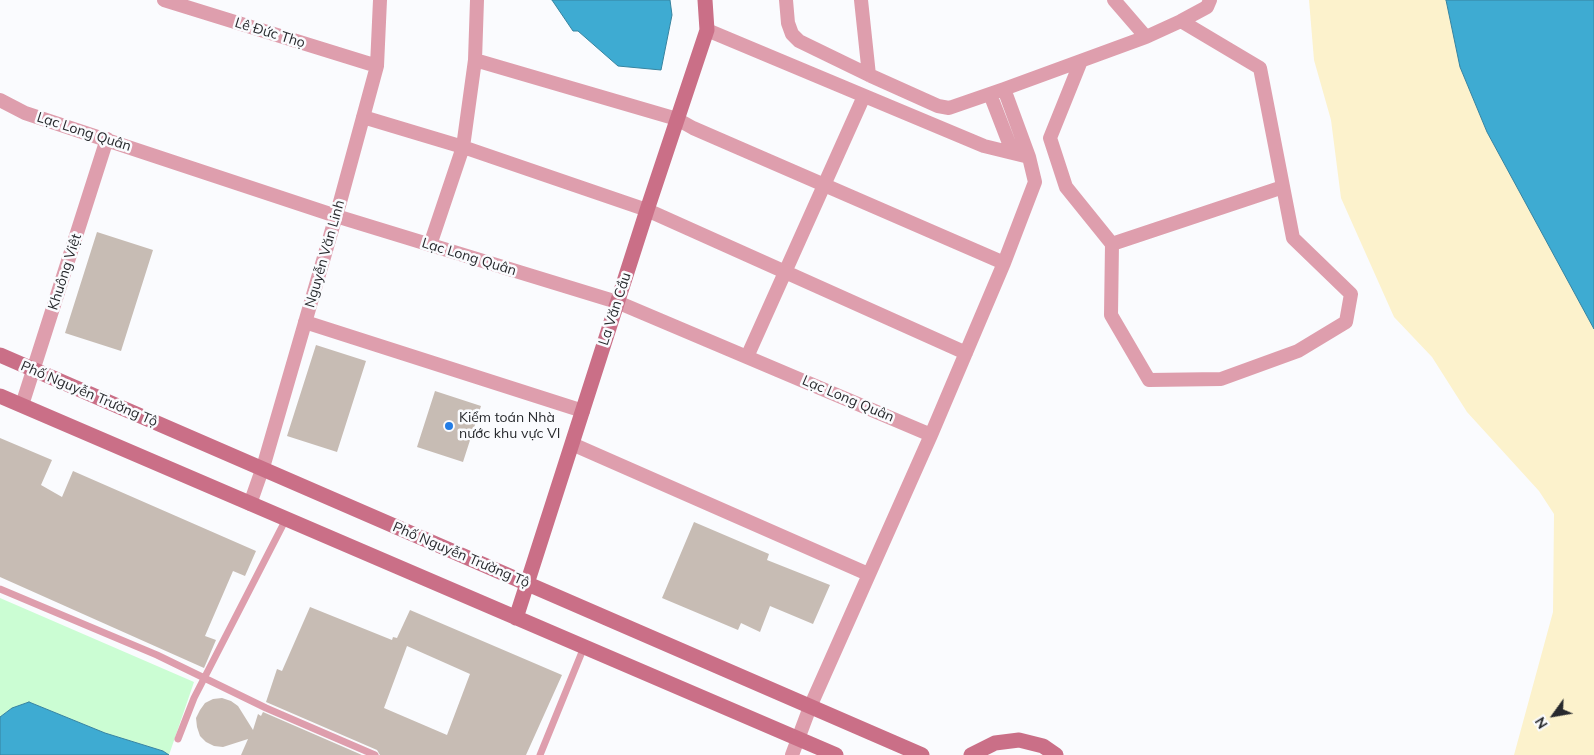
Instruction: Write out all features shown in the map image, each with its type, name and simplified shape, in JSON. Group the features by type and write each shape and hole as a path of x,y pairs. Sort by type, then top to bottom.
{"street":[{"name":"Lê Đức Thọ","path":"164,0 377,66"},
{"name":"Nguyễn Văn Linh","path":"250,504 263,469 377,66 380,0"},
{"path":"430,245 463,147 475,60 477,0"},
{"name":"La Văn Cầu","path":"516,618 617,302 707,30 705,0"},
{"path":"786,0 788,23 792,34 800,41 869,75 938,106 949,108 1082,61 1181,22 1207,7 1210,0"},
{"path":"861,0 869,75"},
{"path":"1114,0 1146,36"},
{"path":"1082,61 1050,138 1066,187 1112,244 1111,315 1148,380 1221,379 1298,351 1346,322 1351,294 1294,238 1260,68 1181,22"},
{"path":"707,30 984,146 1029,156"},
{"path":"475,60 677,118 693,128 1004,263"},
{"path":"792,755 810,706 931,435 1036,182 1029,156 1004,89"},
{"path":"990,94 1012,151"},
{"path":"747,358 864,96"},
{"name":"Lạc Long Quân","path":"0,100 26,112 336,216 617,302 931,435"},
{"path":"363,117 463,147 647,210 966,353"},
{"name":"Khuông Việt","path":"22,405 108,139"},
{"path":"1112,244 1283,187"},
{"path":"305,322 583,411"},
{"name":"Phố Nguyễn Trường Tộ","path":"0,355 922,755"},
{"path":"0,396 836,755"},
{"path":"572,444 868,574"},
{"path":"971,755 995,743 1019,740 1042,746 1056,755"}],"lane":[{"path":"178,739 194,698 286,519"},
{"path":"0,589 157,655 266,708 375,755"},
{"path":"540,755 584,647"}],"green space":[{"path":"0,598 194,682 169,755 163,751 105,733 29,702 12,708 0,717"}],"sand":[{"path":"1309,0 1446,0 1460,67 1487,132 1594,329 1594,755 1514,755 1553,612 1554,514 1539,491 1467,412 1432,357 1394,317 1341,198 1331,120 1314,60"}],"water":[{"path":"552,0 670,0 672,15 661,70 618,66 578,31 573,31"},
{"path":"1446,0 1594,0 1594,329 1487,132 1460,67"},
{"path":"29,702 105,733 163,751 169,755 0,755 0,717 12,708"}],"building":[{"path":"97,232 153,250 121,351 65,333"},
{"path":"316,345 366,361 337,452 287,436"},
{"name":"Kiểm toán Nhà nước khu vực VI","path":"435,391 481,406 463,462 417,447"},
{"path":"0,438 52,460 41,485 62,497 73,471 256,551 245,576 233,571 205,636 216,640 204,668 0,577"},
{"path":"694,522 769,554 767,560 830,585 813,624 770,606 760,632 741,623 738,630 662,598"},
{"path":"310,607 392,640 393,637 397,638 410,610 562,675 526,755 380,755 377,750 266,702 277,669 282,671","holes":["407,646 470,674 447,735 384,708"]},
{"path":"222,698 238,706 253,730 258,714 261,716 263,712 362,755 241,755 248,739 223,747 214,746 200,736 196,718 205,703 213,699"}],"place":[{"name":"Kiểm toán Nhà nước khu vực VI","path":"449,426"}]}
